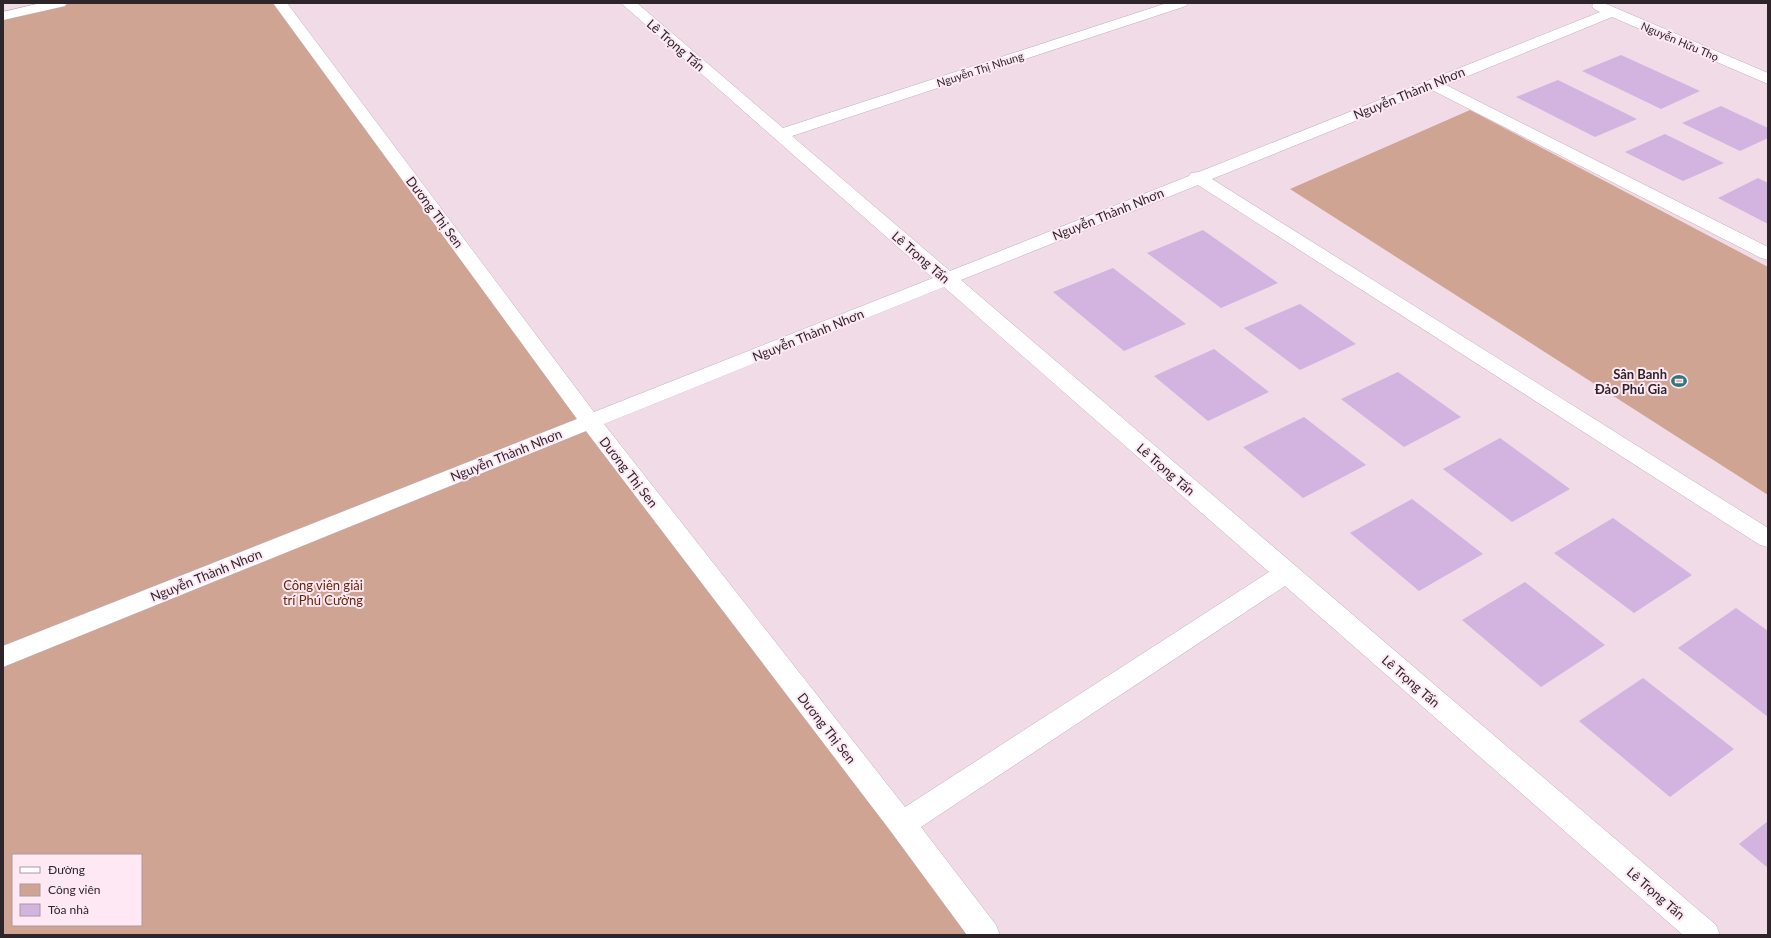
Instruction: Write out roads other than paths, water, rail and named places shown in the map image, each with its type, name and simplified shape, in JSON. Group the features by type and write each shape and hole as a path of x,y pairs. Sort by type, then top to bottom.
{"street":[{"path":"3,16 60,3"},
{"name":"Dương Thị Sen","path":"280,3 590,421 902,824 985,935"},
{"name":"Lê Trọng Tấn","path":"628,3 1705,935"},
{"name":"Nguyễn Thị Nhung","path":"780,135 1180,3"},
{"name":"Nguyễn Hữu Thọ","path":"1592,3 1768,79"},
{"name":"Nguyễn Thành Nhơn","path":"3,657 590,421 947,280 1197,177 1612,12"},
{"path":"1432,84 1768,254"},
{"path":"1197,177 1768,539"},
{"path":"902,824 1286,573"}],"place":[{"name":"Sân Banh Đảo Phú Gia","path":"1679,381"}],"park label":[{"name":"Công viên giải trí Phú Cường","path":"323,592"}]}
